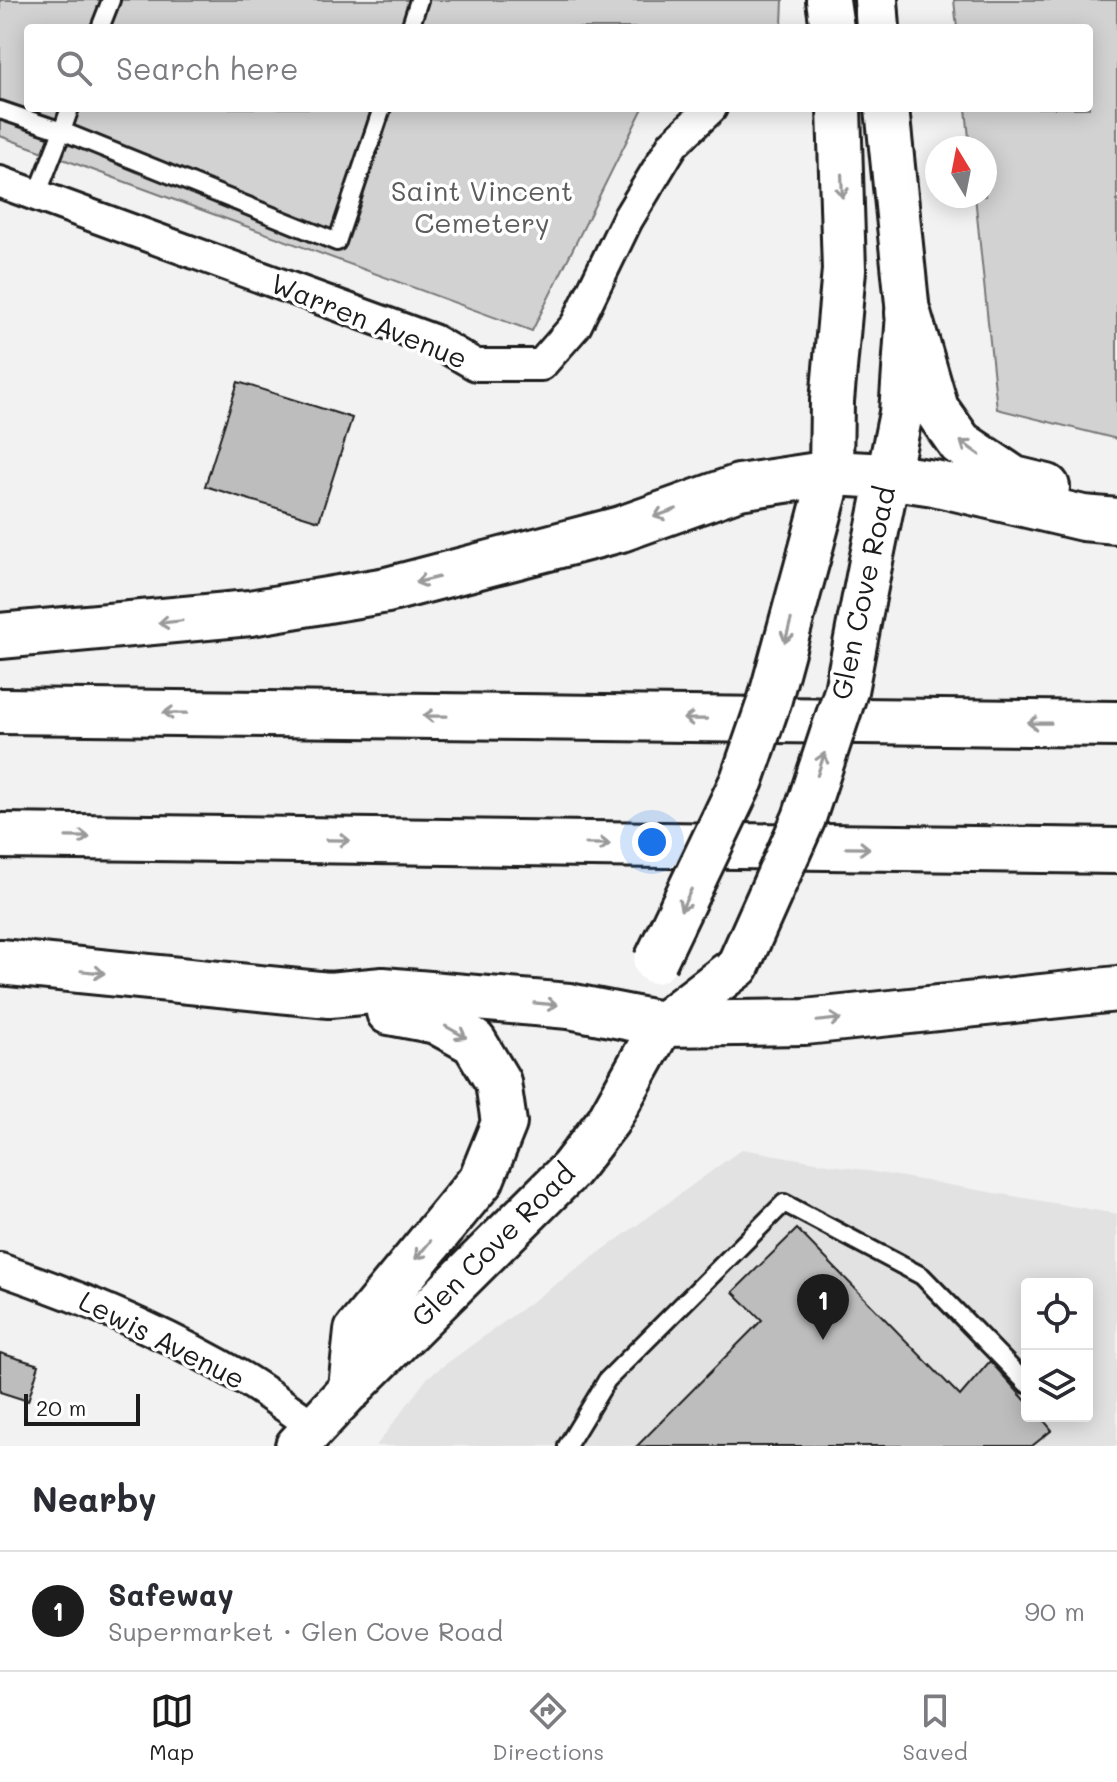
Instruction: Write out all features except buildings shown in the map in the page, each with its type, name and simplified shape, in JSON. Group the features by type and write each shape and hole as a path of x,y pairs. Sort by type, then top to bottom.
{"highway":[{"path":"908,313 936,409 960,443 1014,479 1087,498 1117,512"},
{"path":"0,636 250,613 387,590 621,529 739,487 831,473 887,476 934,483 1083,518 1117,521"},
{"path":"0,711 1117,724"},
{"path":"0,836 1117,851"},
{"path":"0,962 329,995 380,1010 436,1021 474,1042 498,1082 504,1123 481,1180 357,1331 351,1388"},
{"path":"329,995 383,990 569,1006 662,1024 805,1022 1117,989"}],"main road":[{"path":"828,0 831,24"},
{"path":"876,0 878,24"},
{"name":"Glen Cove Road","path":"662,1024 655,962 742,780 770,699 831,473 832,401 844,270 839,112"},
{"name":"Glen Cove Road","path":"306,1436 570,1170 608,1121 662,1024 738,966 804,818 841,705 901,413 908,313 887,112"}],"street":[{"name":"Warren Avenue","path":"0,182 433,340 476,365 541,365 576,325 627,220 673,144 707,112"},
{"name":"Lewis Avenue","path":"0,1269 67,1292 154,1332 243,1379 306,1436"}],"lane":[{"path":"102,24 111,0"},
{"path":"411,24 419,0"},
{"path":"0,110 62,131 337,242 381,112"},
{"path":"37,195 69,112"},
{"path":"567,1446 607,1380 784,1203 922,1276 1021,1378"}],"shaded area":[{"path":"742,1149 1117,1214 1117,1446 376,1446 428,1377"}],"green space":[{"name":"Saint Vincent Cemetery","path":"0,0 783,0 782,24 24,24 24,112 641,112 532,331 0,136"},
{"path":"954,0 1117,0 1117,439 997,409 976,208 997,208 997,136 969,136 966,112 1093,112 1093,24 957,24"}],"place":[{"name":"Safeway","path":"823,1340"}]}
